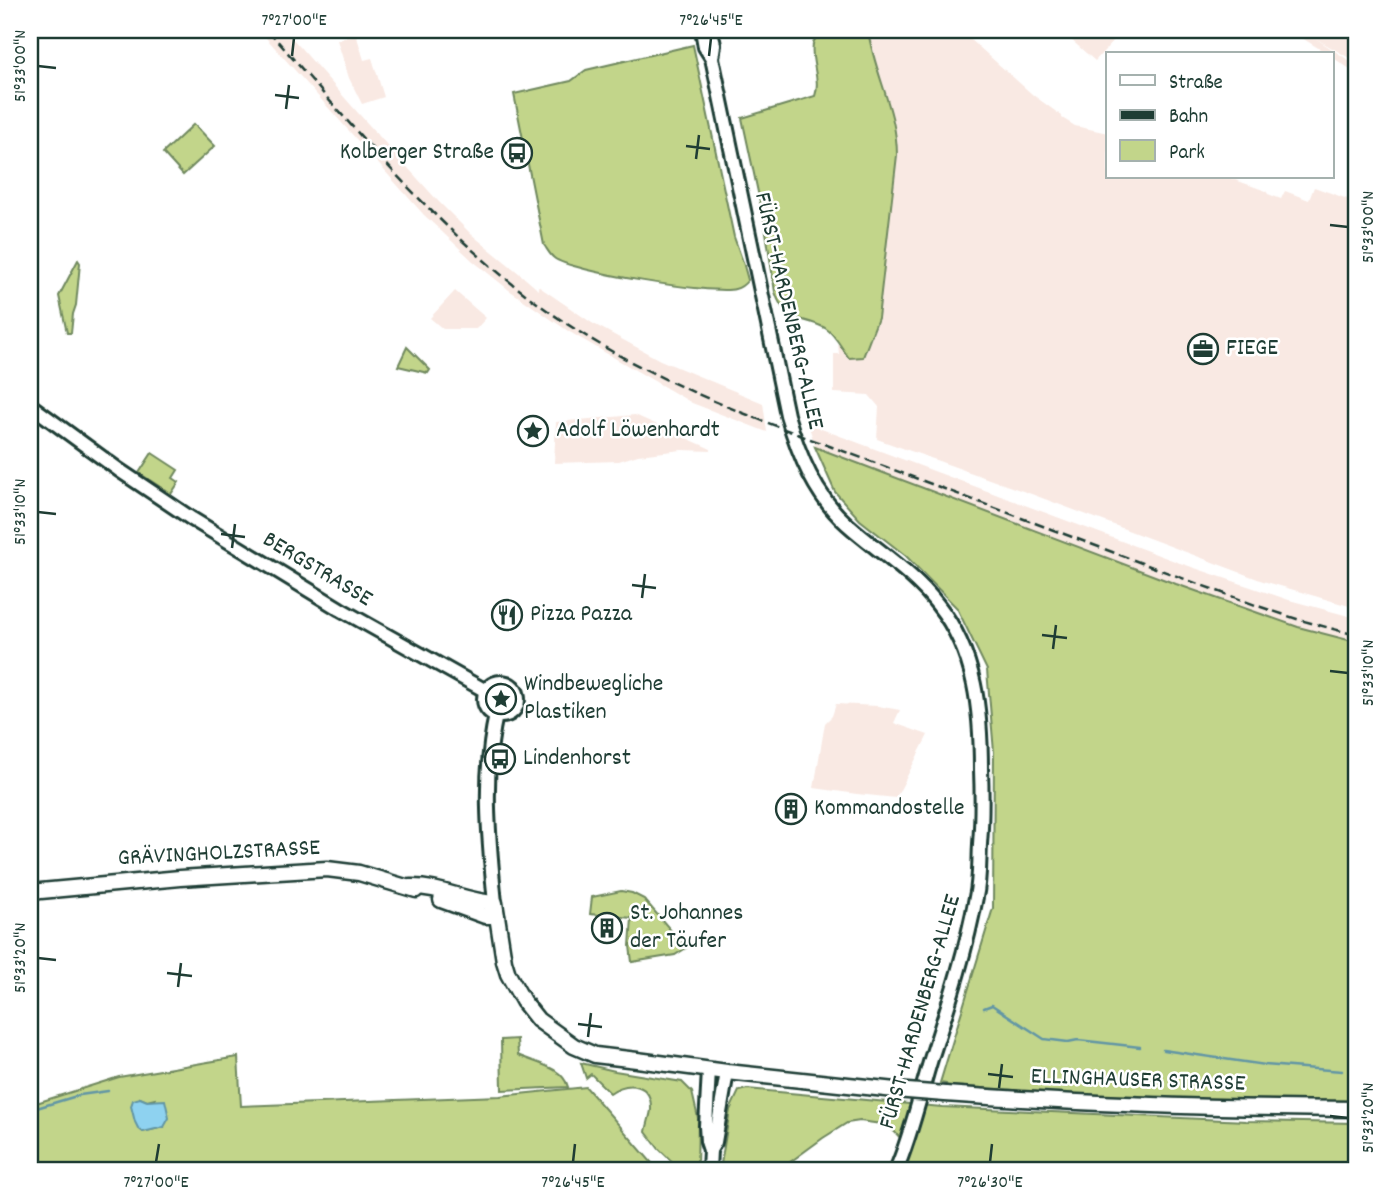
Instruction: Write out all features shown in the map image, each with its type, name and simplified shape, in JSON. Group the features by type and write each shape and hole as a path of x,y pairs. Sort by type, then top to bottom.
{"main road":[{"name":"GRÄVINGHOLZSTRASSE","path":"30,892 180,878 327,869 359,873 410,887 485,916 496,909"},
{"name":"ELLINGHAUSER STRASSE","path":"496,909 508,974 523,1001 538,1020 560,1037 573,1046 596,1055 726,1072 945,1094 1108,1103 1356,1109"}],"street":[{"name":"FÜRST-HARDENBERG-ALLEE","path":"702,30 705,47 712,58 795,443 825,500 846,523 904,570 939,605 956,631 969,662 977,694 982,817 977,894 954,983 896,1170"},
{"name":"FÜRST-HARDENBERG-ALLEE","path":"711,30 714,45 712,58"},
{"name":"BERGSTRASSE","path":"30,405 192,519 340,609 486,691"},
{"path":"499,682 509,684 517,692 515,708 507,715 496,715 485,705 486,691 489,686 499,682"},
{"path":"496,715 490,761 488,816 496,909"},
{"path":"709,1070 706,1126 710,1150 709,1170"},
{"path":"710,1150 715,1142 726,1072"}],"shaded area":[{"path":"259,30 285,30 438,201 471,234 538,290 538,286 592,323 660,360 763,403 767,432 692,403 568,331 509,290 424,215"},
{"name":"FIEGE","path":"868,30 960,30 1062,118 1075,126 1106,133 1106,178 1230,178 1281,199 1285,191 1309,200 1314,187 1356,202 1356,608 1263,581 877,439 879,407 869,395 834,393 834,354 839,354 838,344 849,358 863,357 878,318 897,155"},
{"path":"1060,30 1123,30 1095,61"},
{"path":"1289,30 1356,30 1356,62 1315,38 1356,65 1356,73 1334,58 1334,52 1325,52"},
{"path":"356,34 364,60 372,58 384,97 362,104 349,78 337,40"},
{"path":"455,291 486,318 476,329 443,329 430,318"},
{"path":"635,415 711,451 682,450 638,455 619,461 554,463 556,422"},
{"path":"808,424 1180,563 1289,600 1356,618 1356,642 1298,627 1176,584 816,448"},
{"path":"836,704 900,710 894,723 928,735 896,798 814,788 825,723 832,716"}],"green space":[{"path":"823,30 868,30 896,138 897,155 878,318 863,357 849,358 829,331 795,318 784,310 779,302 742,118 815,96 817,83 813,44"},
{"path":"693,45 734,237 748,280 735,289 700,289 612,275 554,258 544,245 514,94 571,81 586,70"},
{"path":"194,124 215,146 183,175 163,153"},
{"path":"78,260 80,263 76,305 71,333 67,333 59,296"},
{"path":"407,347 430,370 428,373 398,366"},
{"path":"815,447 1176,584 1298,627 1356,642 1356,1102 1247,1102 1044,1094 947,1086 940,1083 993,908 994,752 987,670 957,608 906,556 860,520 835,492"},
{"path":"152,453 178,470 173,478 179,482 171,494 139,473"},
{"path":"621,891 644,899 686,948 675,955 632,962 632,918 590,914 592,897"},
{"path":"517,1039 518,1055 554,1070 565,1080 568,1087 502,1090 501,1040"},
{"path":"238,1057 241,1106 500,1096 586,1087 658,1170 30,1170 30,1105 119,1077","holes":["140,1098 147,1101 155,1099 164,1127 143,1132 137,1125 136,1116"]},
{"path":"581,1063 682,1082 692,1092 698,1118 697,1170 681,1170 646,1132 651,1110 648,1094 643,1089 631,1086 610,1093 591,1074 586,1078"},
{"path":"747,1089 942,1107 1246,1121 1356,1123 1356,1170 905,1170 908,1146 888,1125 860,1121 847,1123 823,1138 782,1170 720,1170 730,1110 739,1091"}],"water":[{"path":"140,1098 147,1101 165,1100 169,1118 164,1127 143,1132 138,1128 131,1106 133,1100"}],"waterway":[{"path":"984,1008 992,1005 1044,1039 1140,1047"},
{"path":"1163,1050 1265,1065 1342,1071"},
{"path":"30,1110 80,1095 108,1091"}],"railway":[{"path":"268,30 364,140 466,244 540,305 621,356 707,398 796,434 1261,607 1356,635"}],"place":[{"name":"Kolberger Straße","path":"517,153"},
{"name":"FIEGE","path":"1203,349"},
{"name":"Adolf Löwenhardt","path":"533,431"},
{"name":"Pizza Pazza","path":"507,615"},
{"name":"Windbewegliche Plastiken","path":"501,699"},
{"name":"Lindenhorst","path":"500,759"},
{"name":"Kommandostelle","path":"791,809"},
{"name":"St. Johannes der Täufer","path":"607,928"}]}
